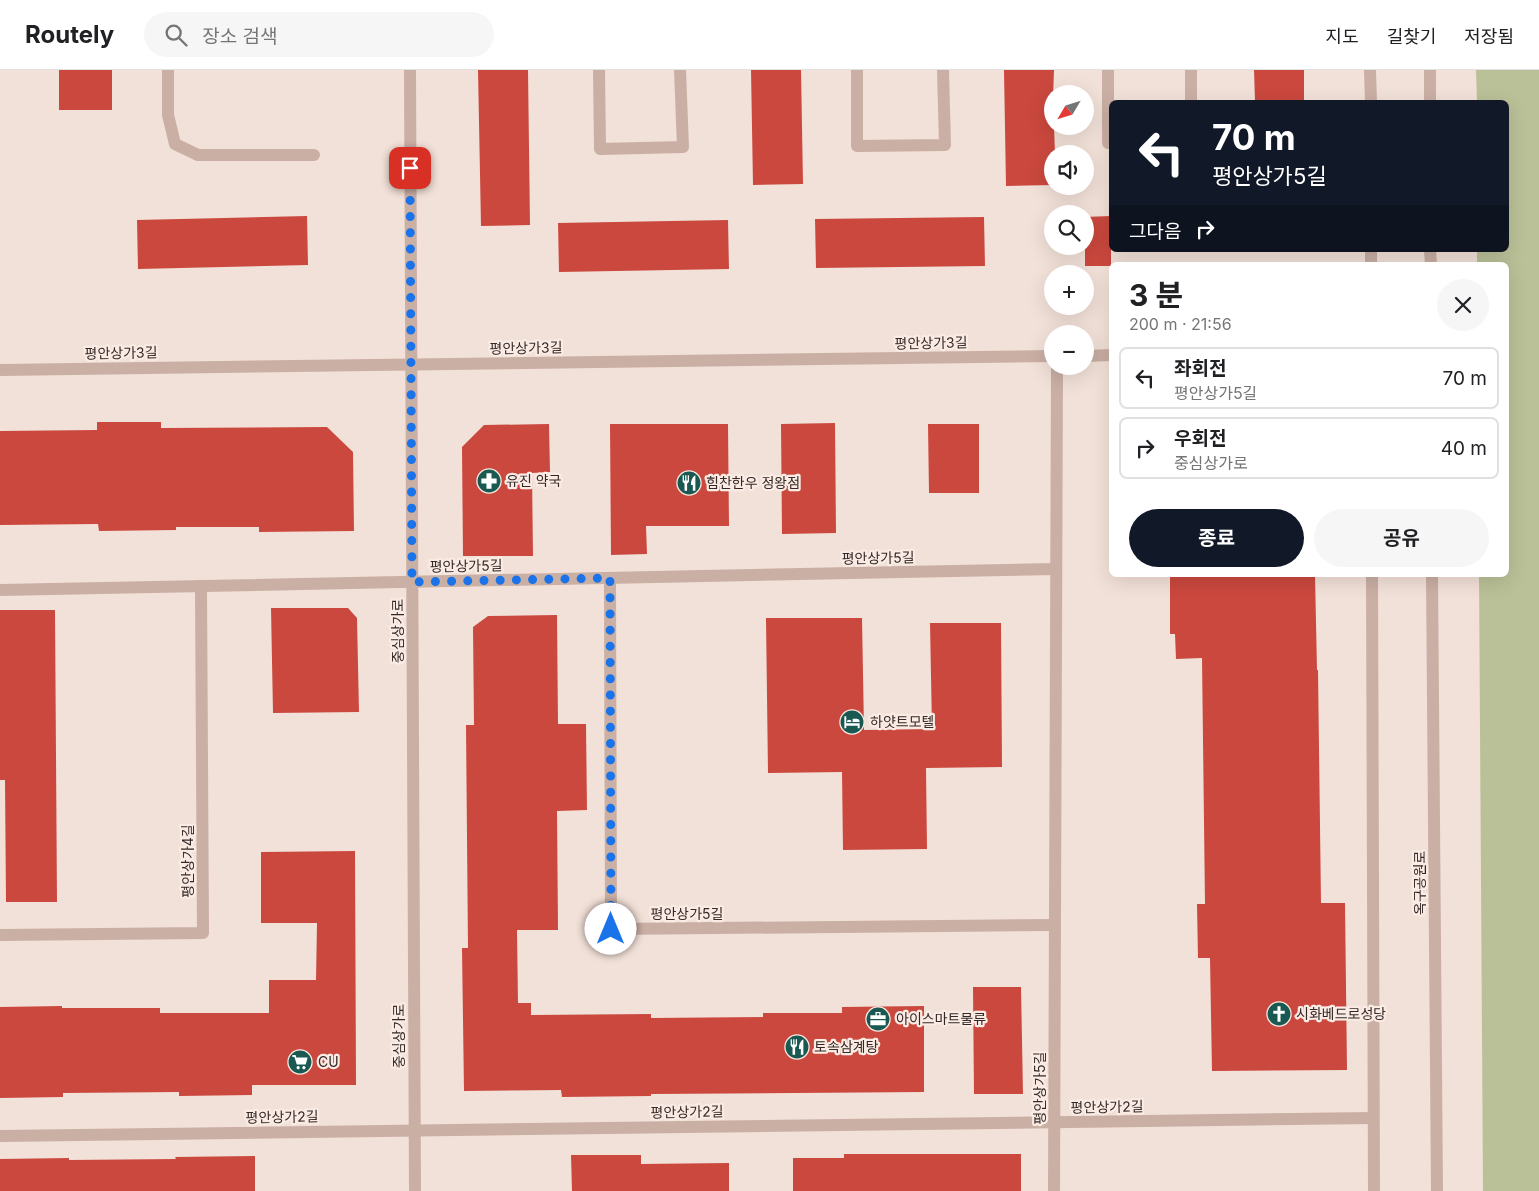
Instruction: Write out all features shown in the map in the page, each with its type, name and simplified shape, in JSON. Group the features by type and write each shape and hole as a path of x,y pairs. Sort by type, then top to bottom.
{"street":[{"path":"168,70 168,115 175,144 198,155 314,155"},
{"name":"중심상가로","path":"410,70 415,1191"},
{"path":"599,70 600,149 683,147 680,70"},
{"path":"857,70 857,146 945,145 943,70"},
{"path":"1108,70 1109,142"},
{"path":"1191,70 1191,100"},
{"path":"1370,70 1370,100"},
{"path":"1430,70 1430,100"},
{"path":"1094,356 1109,355"},
{"name":"평안상가3길","path":"0,370 1044,356"},
{"name":"평안상가5길","path":"1054,1191 1057,375"},
{"name":"평안상가5길","path":"412,582 1056,569"},
{"path":"1372,577 1374,1191"},
{"name":"옥구공원로","path":"1432,577 1437,1191"},
{"name":"평안상가5길","path":"610,578 611,929 1055,925"},
{"path":"0,590 412,582"},
{"name":"평안상가4길","path":"0,935 203,933 202,586"},
{"name":"평안상가2길","path":"0,1136 1374,1118"}],"green space":[{"path":"1476,70 1539,70 1539,1191 1483,1191 1479,577 1509,577 1509,262 1477,262 1477,252 1509,252 1509,100 1477,100"}],"building":[{"path":"59,70 112,70 112,110 59,110"},
{"path":"478,70 528,70 530,225 481,226"},
{"path":"751,70 801,70 803,184 753,185"},
{"path":"1004,70 1054,70 1053,85 1044,85 1044,135 1054,135 1055,145 1044,145 1044,185 1006,186"},
{"path":"1254,70 1304,70 1304,100 1255,100"},
{"path":"307,216 308,265 138,269 137,220"},
{"path":"1109,216 1109,252 1111,252 1111,262 1109,262 1109,266 1085,265 1085,255 1094,255 1094,217"},
{"path":"984,217 985,266 816,268 815,219"},
{"path":"728,220 729,269 559,272 558,223"},
{"path":"97,422 161,422 161,428 327,427 353,452 354,531 259,532 259,527 176,527 176,530 99,531 98,524 0,525 0,431 97,430"},
{"path":"835,423 836,533 782,534 781,424"},
{"path":"549,424 550,472 532,473 533,556 463,556 462,447 484,425"},
{"path":"610,424 728,424 729,526 646,526 647,554 611,555"},
{"path":"928,424 979,424 979,493 929,493"},
{"path":"1170,577 1315,577 1321,903 1345,903 1347,1070 1212,1071 1210,958 1198,958 1197,904 1205,904 1202,658 1176,659 1175,634 1170,634"},
{"path":"271,608 348,608 357,618 359,712 273,713"},
{"path":"0,610 55,610 57,902 6,902 5,780 0,780"},
{"path":"557,615 558,724 586,724 587,810 557,811 558,930 517,930 518,1003 531,1003 531,1015 651,1014 651,1018 763,1017 763,1013 842,1013 842,1007 924,1006 924,1092 651,1094 651,1096 562,1097 561,1090 464,1091 462,948 468,948 466,725 474,725 473,627 488,616"},
{"path":"766,618 862,618 864,730 932,729 930,623 1001,623 1002,767 926,768 927,849 843,850 842,772 768,773"},
{"path":"355,851 356,1085 252,1085 252,1095 179,1096 179,1092 63,1093 63,1097 0,1098 0,1007 160,1008 160,1013 269,1013 269,980 316,980 317,923 261,923 261,852"},
{"path":"973,987 1021,987 1023,1094 974,1094"},
{"path":"844,1154 1021,1154 1021,1191 793,1191 793,1158 844,1158"},
{"path":"571,1155 641,1155 641,1164 729,1163 729,1191 572,1191"},
{"path":"255,1156 255,1191 0,1191 0,1159 176,1159 175,1157"}],"place":[{"name":"유진 약국","path":"489,481"},
{"name":"힘찬한우 정왕점","path":"689,483"},
{"name":"하얏트모텔","path":"852,722"},
{"name":"시화베드로성당","path":"1279,1014"},
{"name":"아이스마트물류","path":"878,1019"},
{"name":"토속삼계탕","path":"797,1047"},
{"name":"CU","path":"300,1062"}],"route":[{"path":"410,168 412,582 610,578 611,929"}]}
